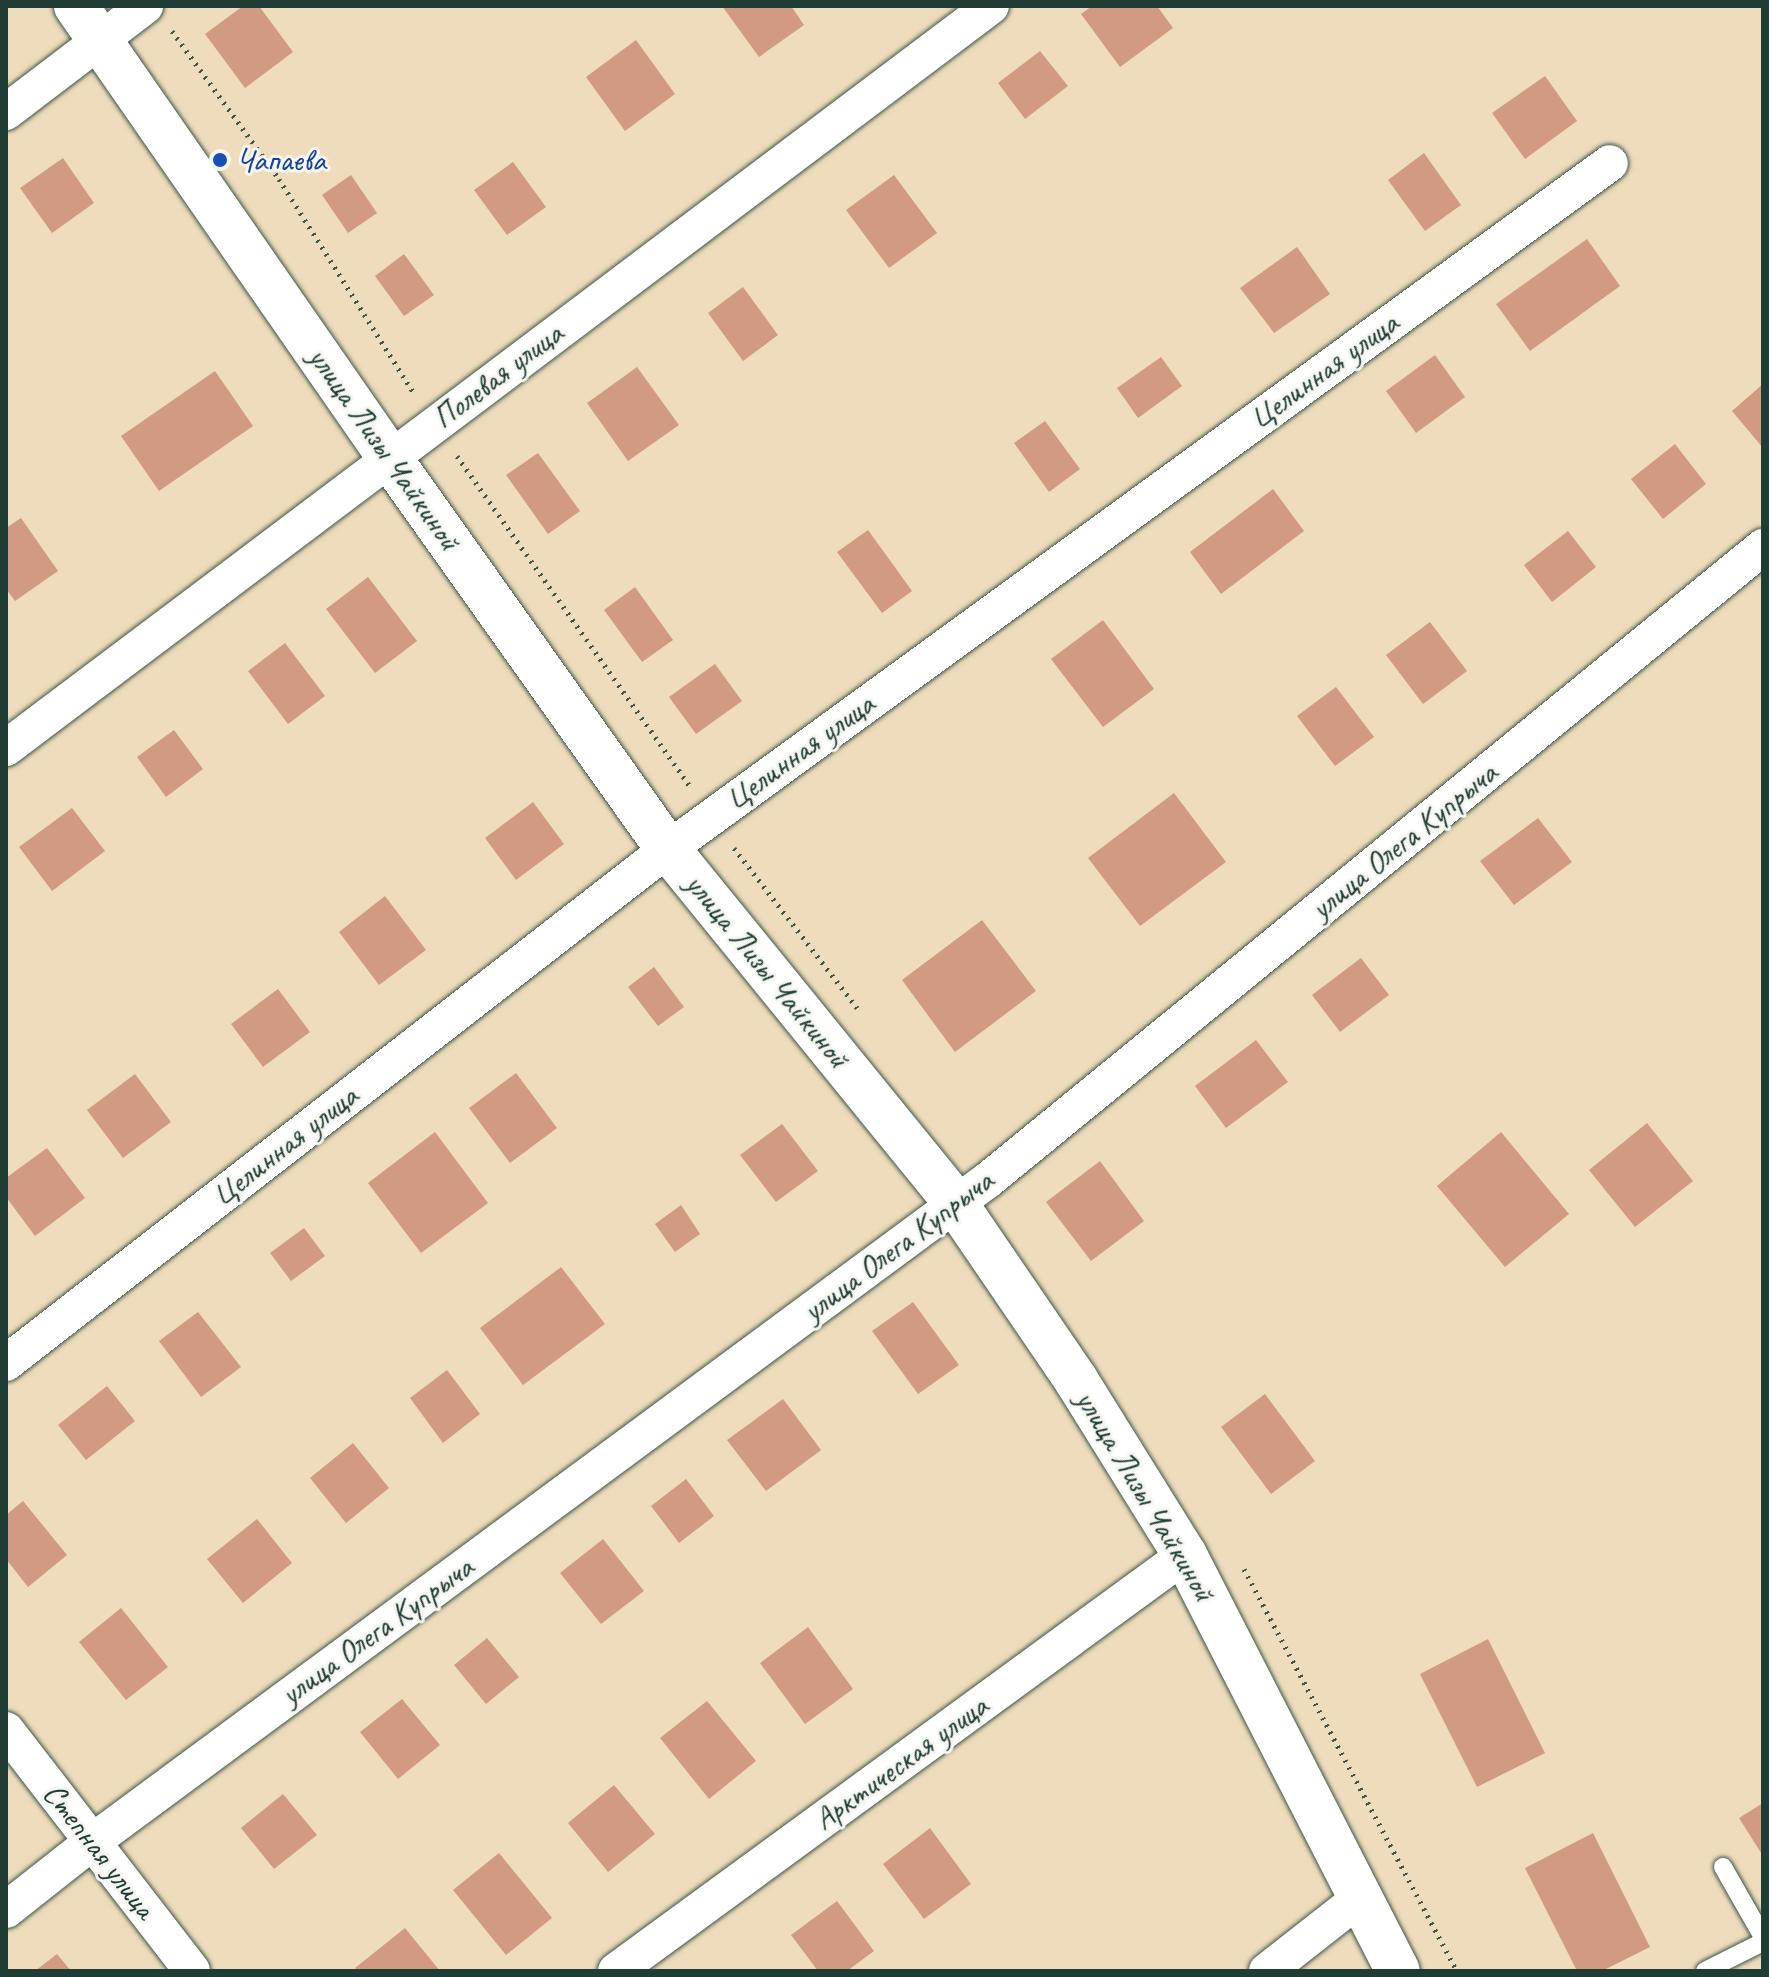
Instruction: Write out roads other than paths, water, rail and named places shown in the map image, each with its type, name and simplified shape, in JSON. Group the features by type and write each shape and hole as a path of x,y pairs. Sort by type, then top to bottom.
{"street":[{"name":"улица Лизы Чайкиной","path":"76,6 389,457 668,849 956,1204 1076,1380 1185,1555 1398,1971"},
{"path":"6,112 145,6"},
{"name":"Полевая улица","path":"6,748 991,6"},
{"name":"Целинная улица","path":"6,1363 668,849 1610,163"},
{"name":"улица Олега Купрыча","path":"6,1910 92,1842 956,1204 1763,547"},
{"name":"Арктическая улица","path":"616,1971 1185,1555"},
{"name":"Степная улица","path":"6,1730 192,1971"},
{"path":"1267,1971 1360,1898"}],"lane":[{"path":"1705,1971 1763,1940 1723,1867"}],"place":[{"name":"Чапаева","path":"220,160"}]}
